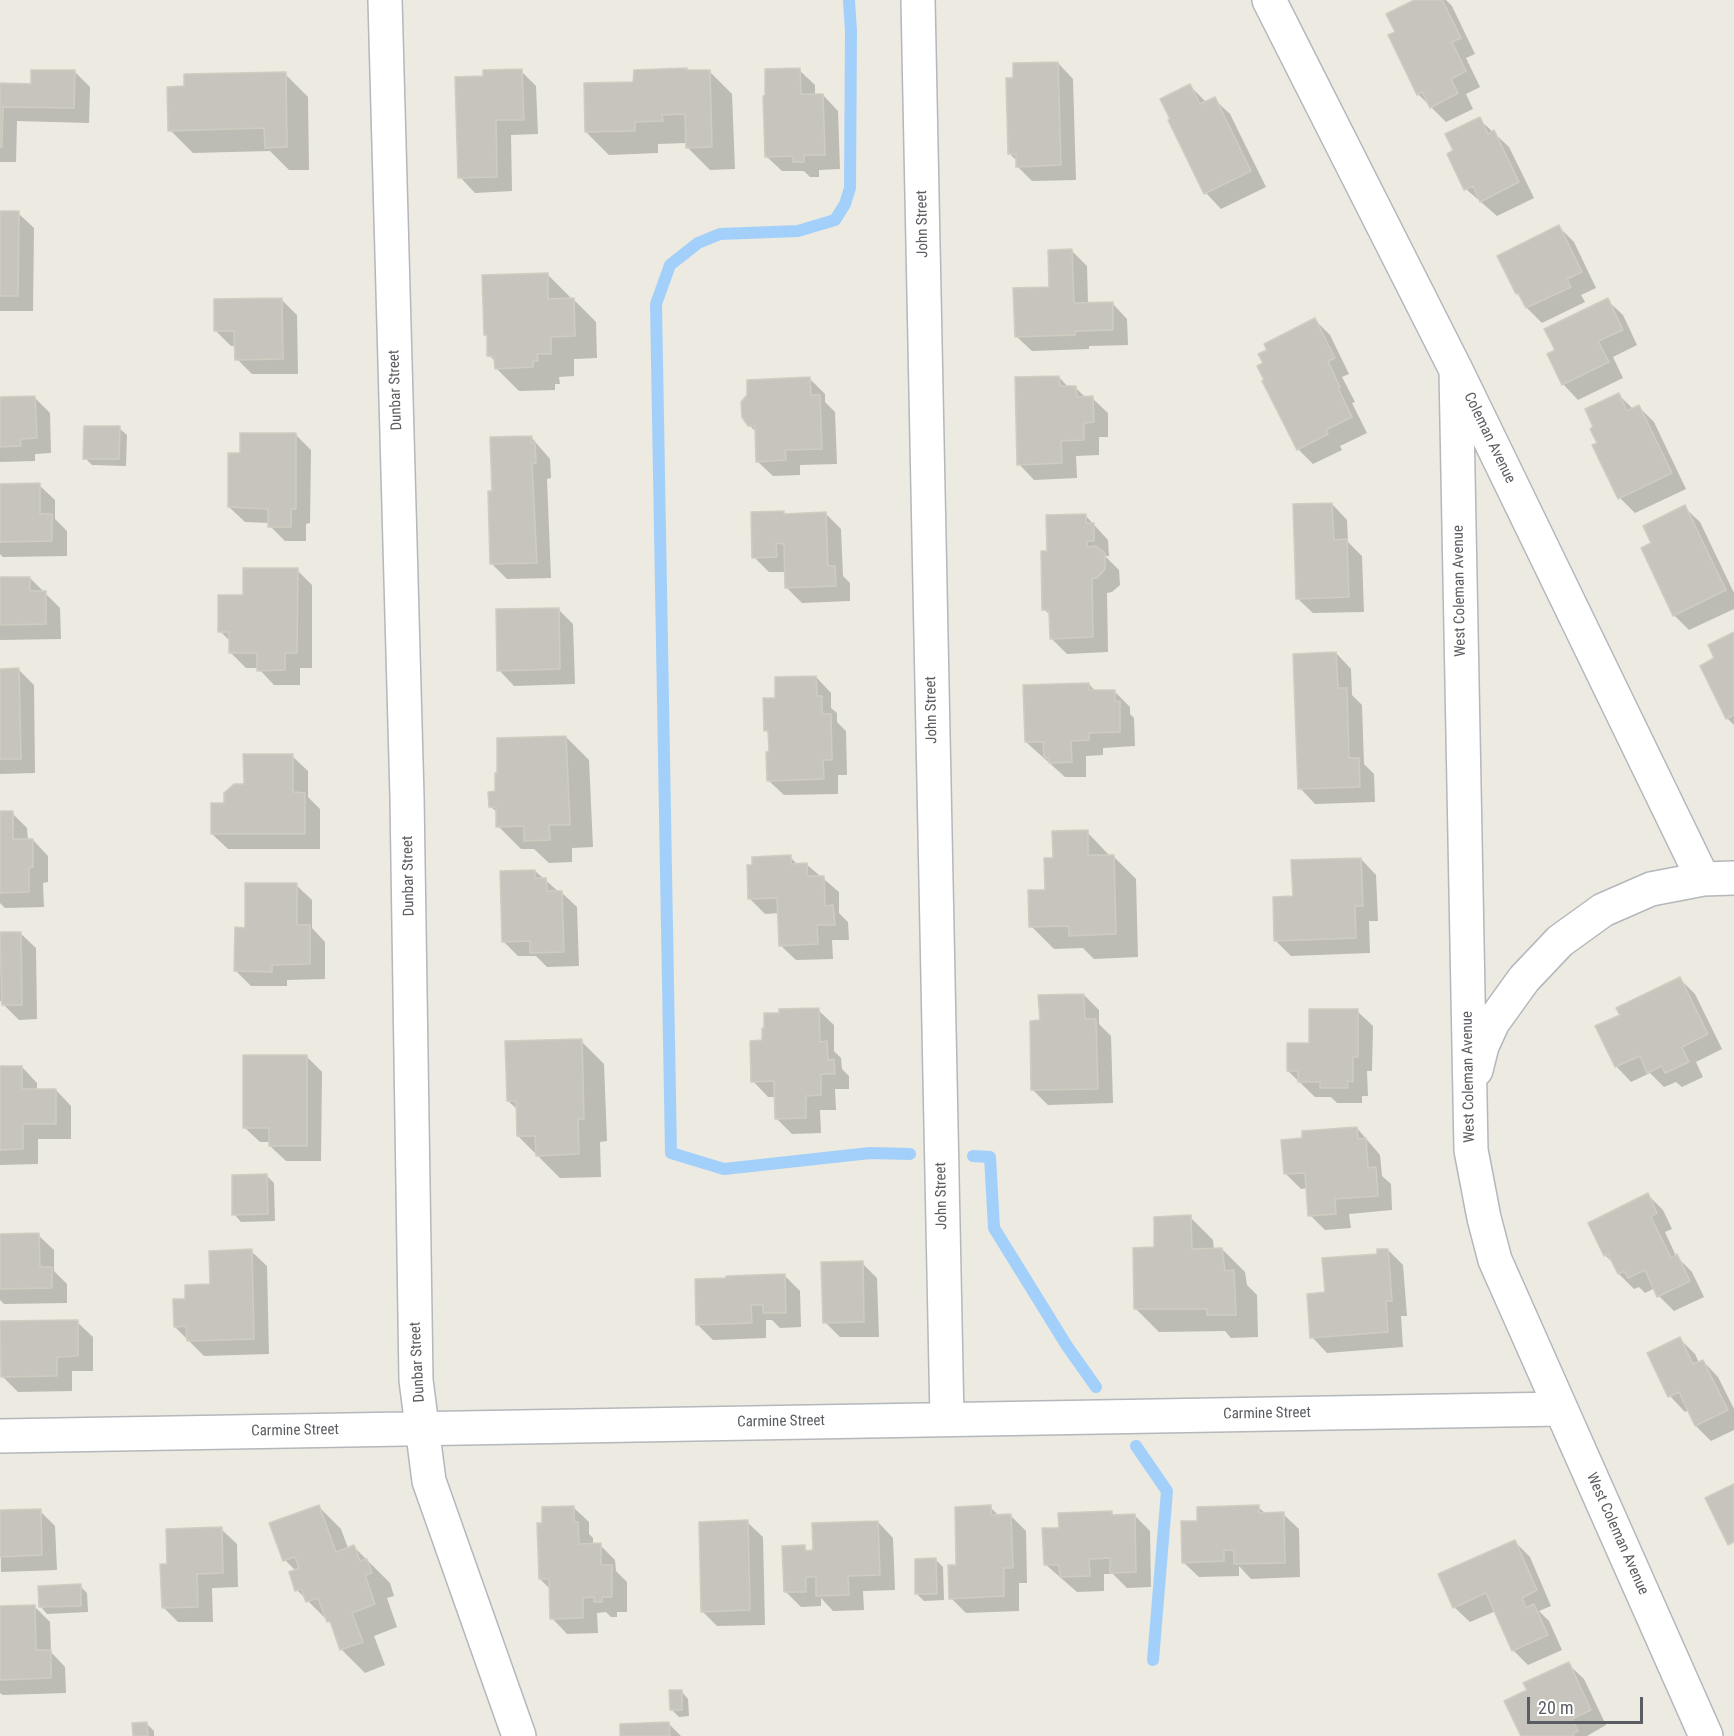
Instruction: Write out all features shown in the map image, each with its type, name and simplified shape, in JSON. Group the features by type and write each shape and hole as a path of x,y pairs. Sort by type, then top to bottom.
{"street":[{"name":"Dunbar Street","path":"385,0 407,797 416,1380 429,1481 519,1736"},
{"name":"John Street","path":"918,0 946,1419"},
{"name":"Coleman Avenue","path":"1269,0 1456,370 1719,878"},
{"name":"West Coleman Avenue","path":"1456,370 1471,1150 1495,1260 1706,1736"},
{"path":"1469,1097 1482,1046 1494,1022 1524,979 1560,941 1604,910 1651,889 1719,878"},
{"name":"Carmine Street","path":"0,1436 1561,1409"}],"building":[{"path":"1414,0 1442,0 1461,38 1452,42 1466,71 1451,79 1458,93 1430,108 1422,92 1417,95 1388,35 1395,32 1386,14"},
{"path":"1058,62 1061,165 1016,167 1016,154 1008,154 1006,78 1013,78 1013,63"},
{"path":"687,68 687,70 710,70 712,147 686,148 685,114 662,115 663,121 635,122 635,131 585,132 584,83 633,82 634,70"},
{"path":"800,68 801,94 823,94 825,155 804,155 804,162 793,162 793,156 765,157 763,96 765,96 765,69"},
{"path":"522,69 524,120 496,120 497,177 458,178 455,77 483,76 483,70"},
{"path":"31,70 75,70 74,108 3,107 2,147 0,147 0,83 31,84"},
{"path":"286,72 287,147 265,148 264,128 168,131 167,87 184,86 184,74"},
{"path":"1190,84 1200,104 1215,97 1251,171 1204,194 1160,99"},
{"path":"1480,117 1488,134 1494,130 1519,182 1480,202 1473,186 1464,190 1447,154 1453,150 1445,134"},
{"path":"0,211 19,211 18,296 0,296"},
{"path":"1559,225 1582,272 1567,279 1571,287 1526,308 1518,293 1516,294 1497,256"},
{"path":"1072,249 1074,303 1113,302 1113,330 1075,331 1075,335 1015,337 1013,288 1049,287 1048,250"},
{"path":"548,273 548,299 574,298 575,336 551,337 551,354 537,354 538,361 533,361 533,367 495,369 494,356 487,356 487,335 484,335 482,275"},
{"path":"282,298 283,359 235,360 234,331 214,331 214,299"},
{"path":"1608,298 1623,330 1598,341 1609,362 1562,385 1547,354 1555,350 1544,329"},
{"path":"1315,318 1335,358 1328,361 1352,417 1326,430 1328,434 1297,450 1262,381 1264,380 1257,366 1263,363 1258,354 1267,350 1264,344"},
{"path":"1059,376 1060,386 1076,386 1077,397 1093,396 1094,422 1084,423 1084,440 1061,441 1062,463 1017,465 1015,377"},
{"path":"810,377 811,395 820,395 822,449 785,450 786,460 756,462 755,426 748,426 742,417 741,402 747,395 747,380"},
{"path":"1619,393 1627,411 1639,405 1672,473 1618,499 1592,445 1597,443 1590,429 1593,427 1585,409"},
{"path":"35,396 37,438 20,439 21,446 0,447 0,397"},
{"path":"84,426 120,426 119,459 83,459"},
{"path":"240,433 296,433 296,509 291,509 291,527 268,527 268,509 228,507 228,453 240,453"},
{"path":"532,436 531,443 535,442 536,463 532,464 537,563 490,564 488,491 492,491 490,437"},
{"path":"40,483 40,514 52,514 52,541 0,542 0,484"},
{"path":"1332,503 1334,540 1347,539 1349,597 1296,599 1293,504"},
{"path":"1685,505 1726,590 1673,616 1641,548 1651,543 1643,526"},
{"path":"784,511 784,514 826,512 828,566 835,566 836,586 785,588 784,544 776,543 777,557 752,558 751,512"},
{"path":"1086,514 1086,523 1094,523 1094,541 1087,541 1087,547 1096,546 1105,553 1105,569 1097,578 1092,578 1093,637 1050,639 1049,610 1042,610 1041,551 1047,551 1046,515"},
{"path":"243,568 298,568 297,653 285,653 285,670 257,671 257,653 229,653 229,632 218,632 218,595 243,595"},
{"path":"0,577 30,577 30,591 46,591 46,624 0,625"},
{"path":"559,608 560,669 497,671 496,609"},
{"path":"1734,632 1734,715 1726,719 1700,666 1714,658 1708,645"},
{"path":"1336,652 1338,688 1347,688 1349,758 1359,758 1360,787 1298,789 1293,654"},
{"path":"19,668 21,759 0,759 0,669"},
{"path":"816,676 817,696 822,696 822,714 831,714 832,760 823,760 824,779 767,781 768,730 764,731 763,698 775,698 775,677"},
{"path":"1089,683 1089,690 1115,690 1115,702 1120,701 1120,732 1089,733 1089,740 1071,741 1072,762 1049,763 1048,758 1044,758 1043,742 1025,742 1023,685"},
{"path":"566,736 570,825 549,825 550,840 524,841 524,826 496,827 496,807 489,807 488,792 495,791 497,738"},
{"path":"243,754 293,754 293,792 305,793 305,834 211,834 211,803 224,803 224,793 234,784 244,784"},
{"path":"0,811 13,811 13,839 33,839 33,867 29,868 29,892 0,893"},
{"path":"1088,830 1088,855 1114,855 1116,934 1069,936 1069,926 1029,927 1028,890 1045,890 1044,858 1053,858 1052,831"},
{"path":"791,855 791,864 807,863 807,876 824,876 825,906 833,905 835,925 817,925 818,944 779,946 777,898 748,899 747,865 752,865 752,857"},
{"path":"1361,858 1363,906 1355,906 1356,938 1274,941 1273,897 1293,896 1291,860"},
{"path":"535,870 535,878 546,878 547,891 562,891 564,952 530,953 530,941 502,942 500,871"},
{"path":"245,883 297,883 297,925 310,925 310,964 272,965 272,972 234,971 235,927 245,928"},
{"path":"0,932 21,932 22,1005 2,1005"},
{"path":"1680,977 1708,1034 1682,1047 1689,1062 1665,1073 1662,1066 1647,1073 1640,1056 1615,1067 1595,1026 1620,1015 1616,1008"},
{"path":"1084,994 1085,1019 1096,1019 1098,1089 1031,1090 1030,1021 1040,1020 1038,995"},
{"path":"819,1008 820,1042 827,1041 828,1060 834,1059 835,1074 821,1074 821,1095 806,1096 806,1118 775,1119 774,1081 751,1082 750,1041 762,1040 764,1013 779,1013 779,1009"},
{"path":"1309,1009 1358,1009 1358,1057 1353,1057 1353,1082 1347,1081 1348,1088 1320,1088 1320,1082 1298,1082 1298,1071 1287,1071 1287,1043 1309,1043"},
{"path":"582,1039 584,1119 578,1119 579,1154 536,1156 535,1136 517,1136 516,1101 507,1101 505,1041"},
{"path":"243,1055 307,1055 307,1146 269,1146 269,1128 243,1128"},
{"path":"0,1066 22,1066 22,1089 56,1089 56,1124 23,1124 23,1149 0,1150"},
{"path":"1357,1127 1358,1139 1366,1138 1368,1168 1376,1167 1378,1196 1335,1199 1336,1214 1308,1216 1305,1173 1284,1174 1281,1140 1302,1138 1302,1131"},
{"path":"267,1174 268,1214 232,1215 232,1175"},
{"path":"1648,1193 1657,1213 1651,1217 1671,1258 1677,1254 1690,1281 1657,1297 1645,1270 1628,1278 1624,1271 1618,1274 1608,1254 1604,1256 1588,1223"},
{"path":"1191,1215 1192,1249 1222,1248 1225,1271 1234,1270 1236,1315 1207,1315 1207,1309 1134,1309 1133,1248 1154,1247 1154,1217"},
{"path":"39,1233 40,1267 52,1267 52,1288 0,1289 0,1234"},
{"path":"252,1249 254,1339 187,1341 186,1326 174,1327 173,1299 185,1299 185,1285 210,1284 209,1251"},
{"path":"1377,1249 1388,1249 1392,1301 1386,1301 1388,1332 1310,1338 1307,1294 1325,1292 1322,1258 1377,1254"},
{"path":"863,1261 864,1322 823,1323 821,1262"},
{"path":"785,1274 786,1313 763,1313 763,1305 751,1305 752,1323 696,1325 695,1279"},
{"path":"78,1320 78,1356 57,1357 57,1376 1,1377 0,1321"},
{"path":"1680,1337 1693,1364 1703,1360 1728,1410 1695,1426 1679,1392 1668,1397 1647,1353"},
{"path":"1734,1484 1734,1542 1728,1545 1705,1498"},
{"path":"319,1505 336,1552 354,1545 360,1561 367,1559 372,1573 365,1575 375,1604 352,1613 363,1642 340,1650 330,1621 327,1622 318,1598 306,1602 301,1589 295,1591 289,1572 299,1568 295,1557 283,1561 269,1523"},
{"path":"991,1505 991,1515 1011,1514 1013,1568 1004,1568 1004,1596 949,1599 948,1565 956,1565 955,1507"},
{"path":"1259,1505 1259,1513 1284,1512 1285,1563 1234,1564 1234,1550 1224,1550 1224,1561 1182,1563 1181,1521 1197,1521 1197,1507"},
{"path":"574,1506 574,1522 578,1522 579,1544 601,1543 601,1565 612,1565 612,1597 602,1597 602,1602 594,1602 594,1597 583,1598 583,1618 550,1619 549,1579 539,1579 537,1523 542,1523 542,1507"},
{"path":"41,1509 42,1555 0,1557 0,1510"},
{"path":"1112,1511 1112,1515 1135,1514 1136,1572 1110,1573 1110,1558 1089,1559 1090,1576 1060,1577 1059,1565 1044,1565 1042,1528 1059,1528 1058,1513"},
{"path":"748,1520 750,1610 701,1612 699,1522"},
{"path":"878,1521 880,1575 848,1576 849,1595 816,1596 816,1577 806,1577 806,1592 784,1592 782,1546 805,1545 805,1551 813,1550 812,1523"},
{"path":"222,1527 223,1573 197,1574 198,1607 162,1608 160,1564 167,1564 166,1529"},
{"path":"1515,1540 1537,1590 1522,1598 1526,1608 1534,1604 1548,1635 1512,1651 1486,1593 1453,1608 1438,1574"},
{"path":"936,1558 937,1594 915,1594 915,1559"},
{"path":"81,1584 81,1606 39,1607 38,1586"},
{"path":"35,1605 36,1650 51,1650 51,1678 0,1680 0,1606"},
{"path":"1569,1662 1591,1710 1572,1719 1578,1731 1573,1733 1574,1736 1521,1736 1504,1701 1527,1690 1523,1683"},
{"path":"669,1690 682,1690 682,1710 670,1710"},
{"path":"147,1722 148,1736 133,1736 132,1723"},
{"path":"669,1722 670,1736 620,1736 620,1724"}],"waterway":[{"path":"849,1 851,31 850,188 845,204 835,220 798,231 720,234 698,243 670,265 656,304 671,1153 724,1169 870,1153 910,1154"},
{"path":"973,1156 990,1157 994,1228 1067,1346 1096,1387"},
{"path":"1136,1446 1167,1491 1153,1660"}]}
